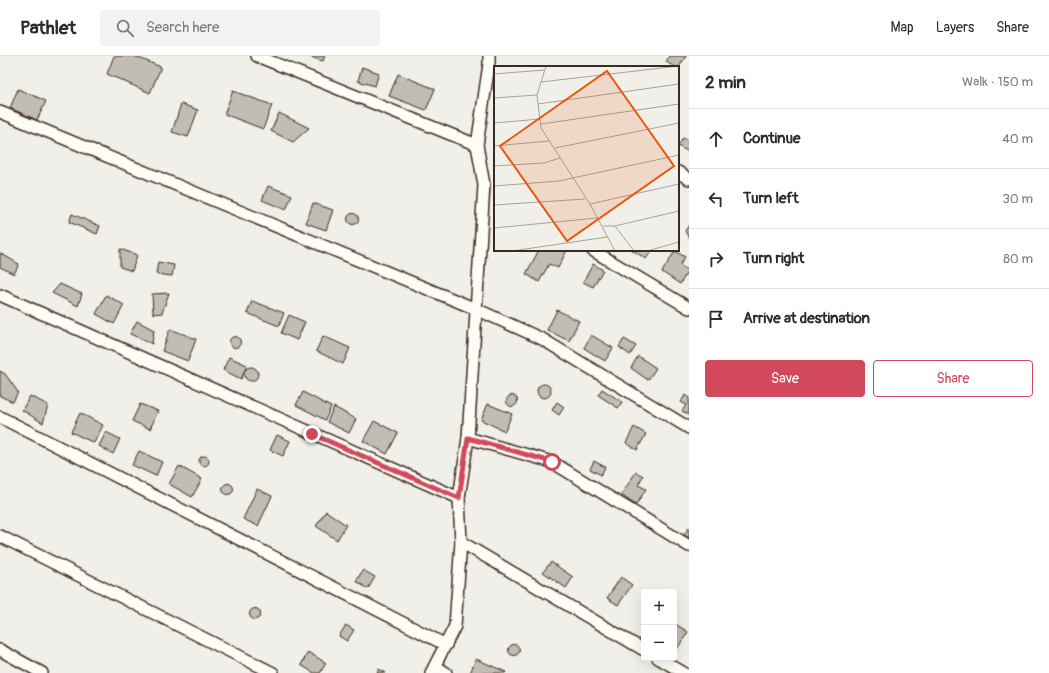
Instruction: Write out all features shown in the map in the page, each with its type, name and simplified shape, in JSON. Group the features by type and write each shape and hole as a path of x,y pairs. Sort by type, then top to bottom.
{"street":[{"path":"257,56 477,146"},
{"path":"446,673 433,670 455,626 461,542 459,498 468,438 484,185 477,146 491,62"},
{"path":"0,112 476,309 542,339 689,428"},
{"path":"679,173 689,178"},
{"path":"484,185 494,191"},
{"path":"594,251 689,308"},
{"path":"0,295 459,498"},
{"path":"0,417 446,645"},
{"path":"468,438 552,462 689,546"},
{"path":"0,536 273,673"},
{"path":"461,542 641,648"},
{"path":"0,650 42,673"},
{"path":"663,661 684,673"}],"building":[{"path":"114,56 134,56 161,67 150,93 107,74"},
{"path":"307,56 325,56 323,61"},
{"path":"669,56 686,56 679,67 679,66 673,66 666,62"},
{"path":"362,67 379,73 375,86 358,81"},
{"path":"398,74 435,89 426,110 389,96"},
{"path":"18,89 46,101 37,120 10,108"},
{"path":"233,91 272,105 263,129 224,114"},
{"path":"181,104 198,110 188,137 172,132"},
{"path":"279,113 309,128 293,142 271,131"},
{"path":"683,138 689,141 689,152 679,147"},
{"path":"268,186 292,195 286,210 262,200"},
{"path":"313,203 333,210 326,230 306,223"},
{"path":"72,214 100,226 97,234 69,222"},
{"path":"351,214 355,214 357,215 357,223 351,224 348,221 348,217"},
{"path":"689,225 689,237 685,231"},
{"path":"120,249 137,255 132,271 120,267"},
{"path":"538,251 566,251 558,268 549,264 539,282 526,274"},
{"path":"634,251 651,251 646,259"},
{"path":"675,251 685,257 680,265 688,271 680,284 662,272"},
{"path":"0,253 19,264 14,274 0,267"},
{"path":"158,262 174,265 172,276 156,274"},
{"path":"593,264 603,270 593,287 583,282"},
{"path":"60,284 82,294 78,306 52,293"},
{"path":"169,293 162,313 153,314 152,294"},
{"path":"106,295 124,305 114,324 96,314"},
{"path":"252,301 284,313 279,326 247,313"},
{"path":"557,310 579,321 569,341 547,330"},
{"path":"289,315 305,322 297,340 281,333"},
{"path":"137,321 154,330 152,344 130,334"},
{"path":"170,329 196,339 188,361 162,351"},
{"path":"591,335 613,348 605,361 584,348"},
{"path":"235,336 239,338 241,342 239,346 235,348 231,346 229,342 231,338"},
{"path":"323,336 350,348 343,364 316,351"},
{"path":"624,339 636,346 630,355 619,347"},
{"path":"638,356 656,368 648,380 631,368"},
{"path":"229,357 247,365 241,379 223,370"},
{"path":"251,367 256,369 258,374 256,379 251,381 246,379 244,374 246,369"},
{"path":"0,371 5,374 18,392 13,402 0,396"},
{"path":"544,384 549,386 551,391 549,396 544,398 539,396 537,391 539,386"},
{"path":"602,389 622,402 618,408 598,395"},
{"path":"303,392 331,407 325,420 296,405"},
{"path":"512,395 516,397 518,401 516,405 512,407 508,405 506,401 508,397"},
{"path":"685,395 689,398 689,415 682,411 686,405 681,402"},
{"path":"30,396 48,405 43,423 22,410"},
{"path":"557,402 564,407 559,415 552,410"},
{"path":"140,404 158,411 150,429 132,421"},
{"path":"488,404 512,414 505,431 481,420"},
{"path":"334,407 356,419 349,433 327,422"},
{"path":"80,413 103,425 94,443 71,432"},
{"path":"374,421 398,433 387,454 363,441"},
{"path":"634,427 646,434 637,450 626,443"},
{"path":"106,432 120,439 113,454 99,446"},
{"path":"277,435 290,441 283,456 270,450"},
{"path":"139,451 162,462 156,476 132,465"},
{"path":"202,456 206,456 208,457 208,465 202,466 199,463 199,459"},
{"path":"594,461 605,467 601,475 590,469"},
{"path":"179,466 202,479 192,497 169,484"},
{"path":"636,472 643,476 638,485 646,489 636,505 621,495"},
{"path":"228,483 232,485 234,489 232,493 228,495 224,493 222,489 224,485"},
{"path":"257,489 272,496 258,526 243,519"},
{"path":"326,511 346,525 337,540 316,526"},
{"path":"689,527 689,538 684,535"},
{"path":"551,562 573,577 566,588 543,572"},
{"path":"363,570 375,577 368,589 356,581"},
{"path":"621,577 632,585 618,605 607,598"},
{"path":"255,608 259,610 261,614 259,618 255,620 251,618 249,614 251,610"},
{"path":"346,625 354,630 347,641 339,636"},
{"path":"677,625 688,632 677,649"},
{"path":"514,644 518,646 520,650 518,654 514,656 510,654 508,650 510,646"},
{"path":"308,652 326,663 320,673 314,673 301,665"},
{"path":"476,659 506,672 470,673"},
{"path":"379,669 386,673 377,673"}],"route":[{"path":"312,434 459,498 468,438 552,462"}]}
